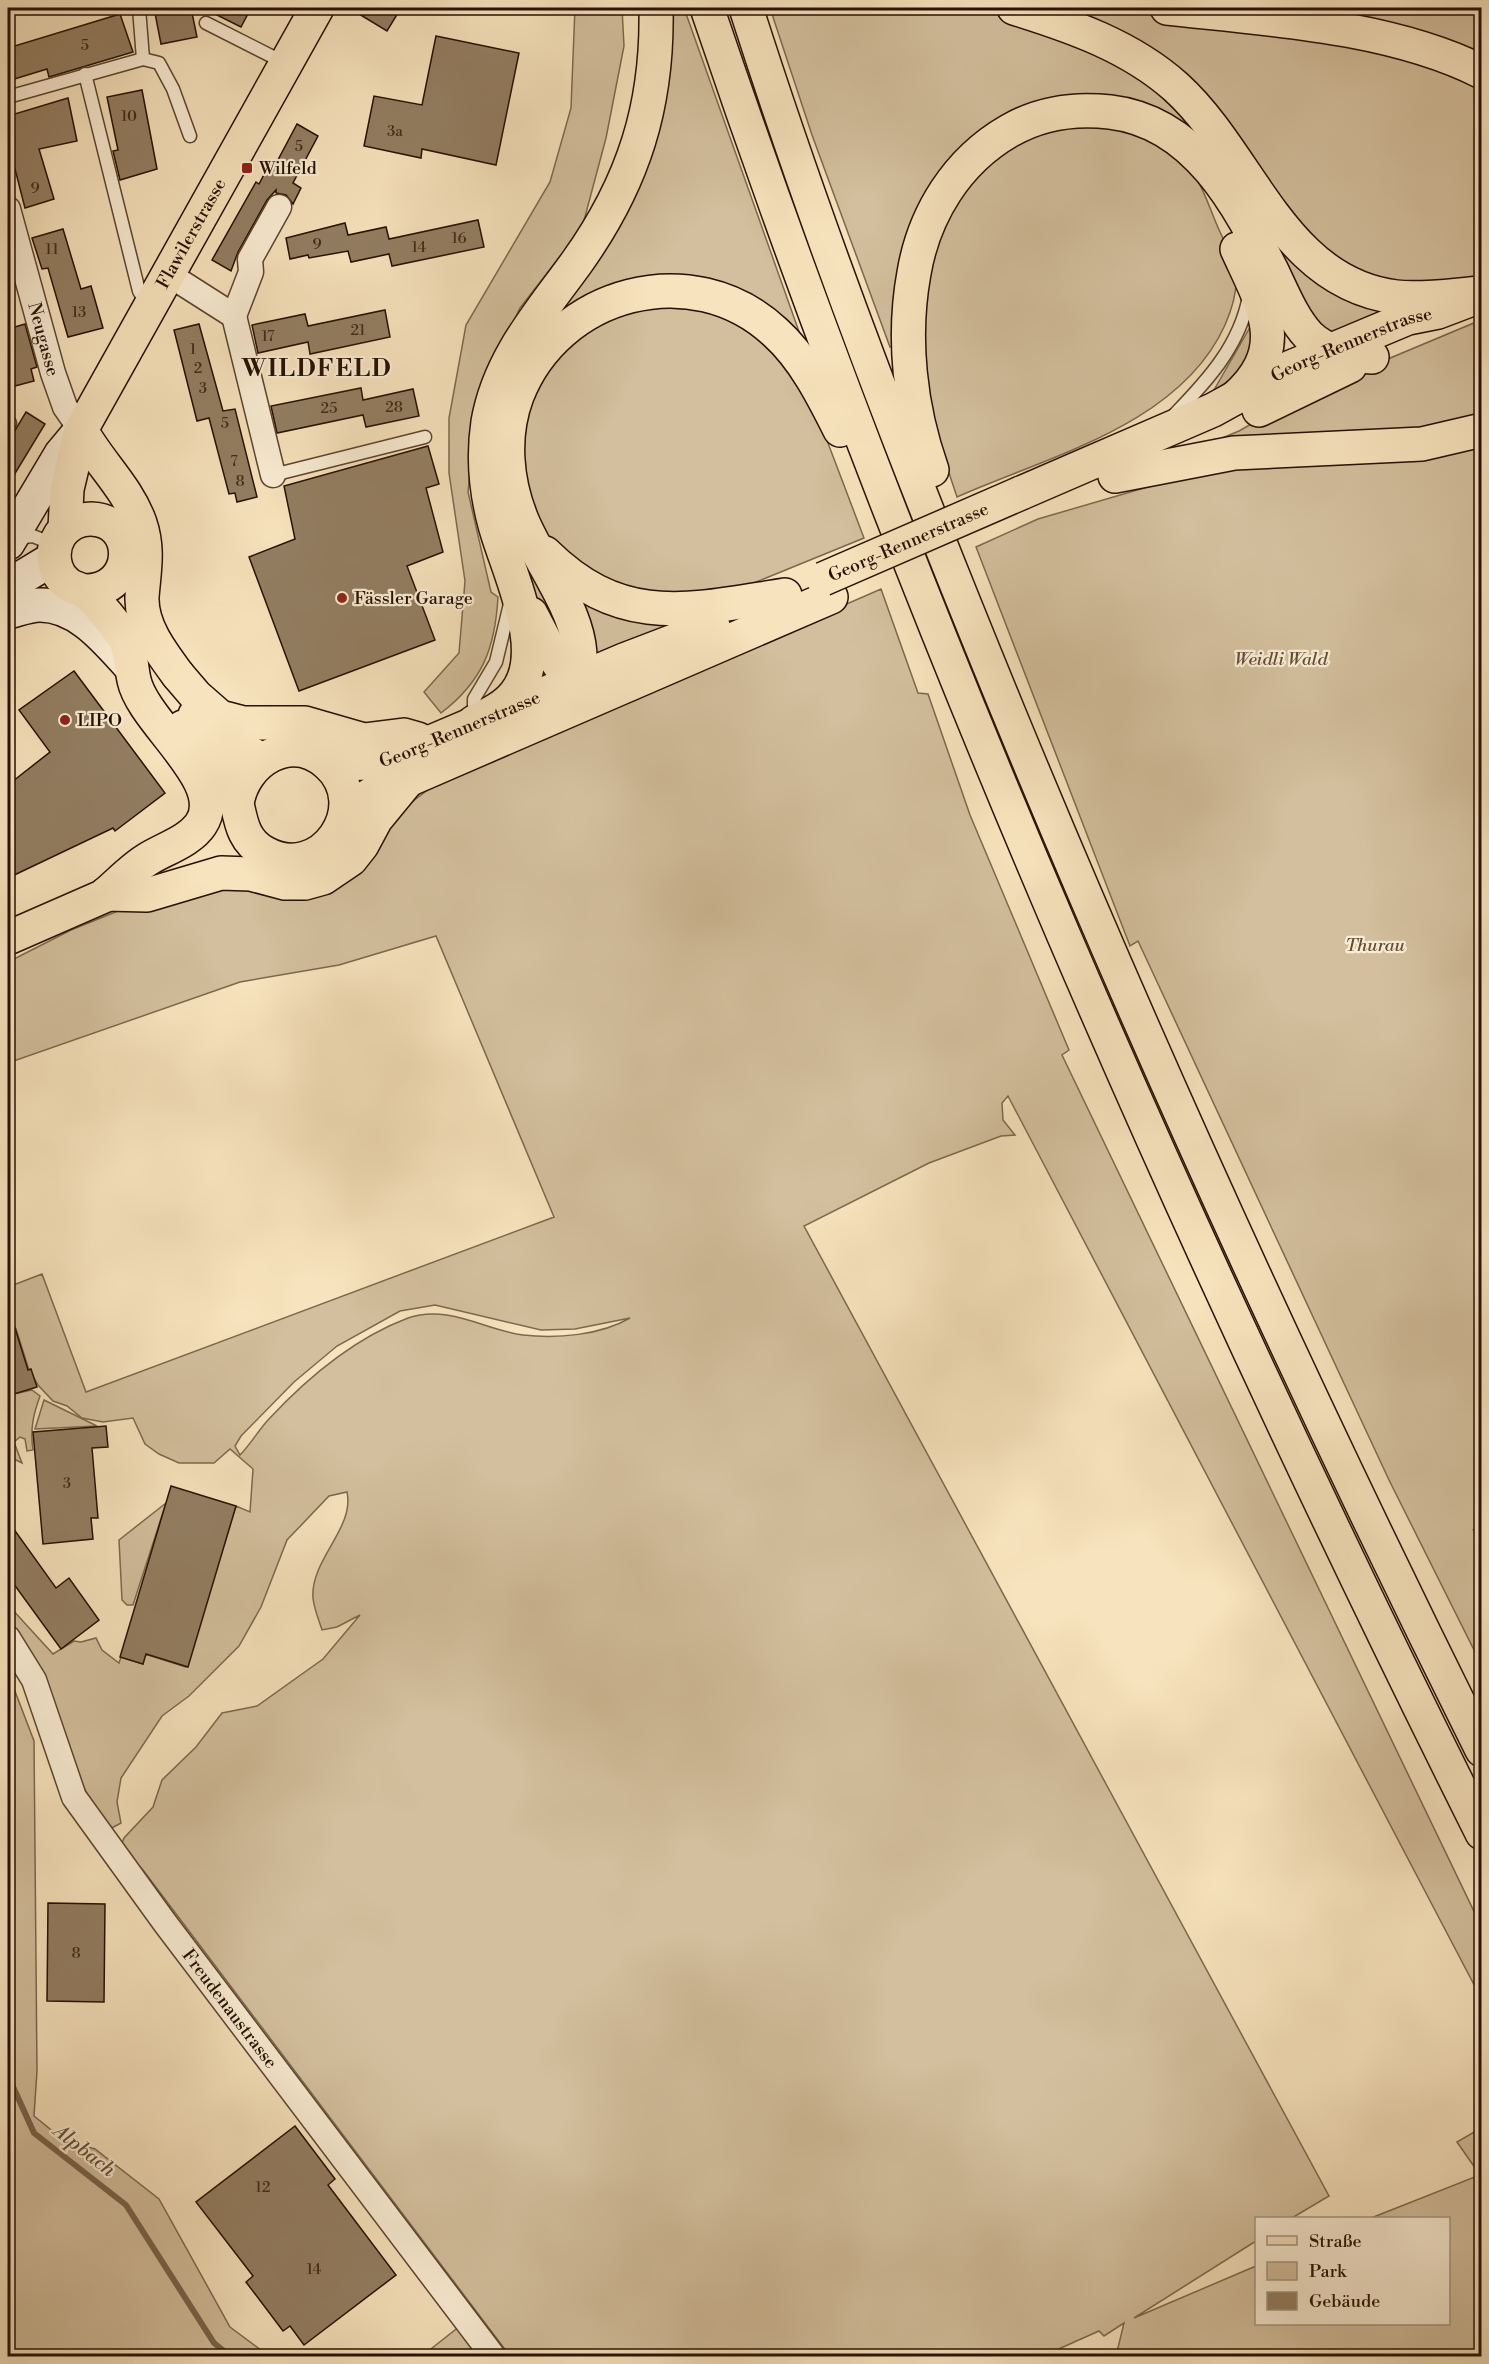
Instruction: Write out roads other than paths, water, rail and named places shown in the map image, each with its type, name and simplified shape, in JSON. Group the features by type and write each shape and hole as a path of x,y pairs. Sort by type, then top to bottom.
{"main road":[{"name":"Flawilerstrasse","path":"65,561 67,489 75,464 81,430 316,8"},
{"path":"474,722 497,709 515,694 528,662 528,645 514,582 495,525 488,485 485,446 492,402 504,369 521,339 591,242 623,186 637,149 650,99 655,58 656,8"},
{"path":"707,8 784,229 914,573 1052,910 1201,1248 1300,1463 1482,1833"},
{"path":"746,8 776,100 861,334 967,610 1080,884 1186,1126 1339,1458 1482,1750"},
{"path":"1014,8 1111,43 1144,63 1175,86 1224,141 1292,238 1307,254 1336,277 1351,285 1381,294 1412,298 1482,294"},
{"path":"1167,8 1339,29 1449,55 1482,72"},
{"path":"967,610 967,565 929,461 910,374 909,320 912,282 923,238 939,202 966,166 1001,136 1029,122 1070,111 1114,112 1150,123 1175,136 1196,153 1232,196 1297,320 1310,336 1330,351 1350,357 1372,357"},
{"path":"1214,177 1218,204 1252,280 1265,320 1267,354 1262,368 1252,383 1235,398"},
{"path":"548,718 562,708 576,680 581,658 576,629 518,509 508,454 514,405 532,366 560,332 594,308 636,293 684,291 714,297 746,311 775,332 793,351 838,425 914,573"},
{"name":"Georg-Rennerstrasse","path":"345,817 369,794 403,787 548,718 629,684 827,588 1025,503 1155,435 1235,398 1291,367 1408,318 1438,312 1482,294"},
{"name":"Georg-Rennerstrasse","path":"1025,503 1115,476 1372,357 1482,310"},
{"path":"8,542 61,453 81,430 91,449 132,502 141,526 147,560 142,599 147,625 160,651 196,696 220,717 243,723 305,723 364,740 404,735 429,742"},
{"path":"1115,476 1234,453 1422,444 1482,430"},
{"name":"Flawilerstrasse","path":"75,464 84,490 100,520"},
{"path":"8,602 65,561 81,520 100,520 112,526 122,537 126,550 125,564 120,577 128,621 150,658 195,715 212,729 262,760"},
{"path":"531,539 573,578 621,602 664,610 786,595"},
{"path":"65,561 104,589 120,577"},
{"path":"8,586 65,561"},
{"path":"65,561 126,639 136,692 172,743 201,778 206,793 207,807 201,825 185,838 146,860 106,894"},
{"path":"514,582 554,658 565,672 576,680 593,687 629,684"},
{"name":"Georg-Rennerstrasse","path":"328,764 374,763 786,595 827,588"},
{"path":"8,612 38,604 56,607 78,617 98,631 131,667 150,682 183,727 228,775 243,832 264,853"},
{"path":"8,938 140,880 201,846 238,811 244,779 262,760 290,751 304,753 328,764 344,790 345,817 332,843 307,858 285,860 264,853 241,852 211,858 172,873 140,880"},
{"path":"106,894 147,895 221,873 251,874 285,883 304,883 323,878 351,859 362,845 376,819 403,787"}],"street":[{"path":"273,475 234,316 251,272 250,259 279,207"},
{"name":"Neugasse","path":"8,209 53,374 65,407 81,430"},
{"path":"168,274 234,316"},
{"name":"Freudenaustrasse","path":"8,1638 34,1680 74,1797 165,1923 494,2356"}],"lane":[{"path":"139,8 142,59"},
{"path":"206,23 286,63"},
{"path":"8,98 142,59 159,63 173,89 190,136"},
{"path":"85,75 139,291 148,307"},
{"path":"1155,435 1206,383 1224,357 1242,319 1252,280"},
{"path":"273,475 425,437"},
{"path":"8,542 21,537 33,536 65,561"}],"waterway":[{"name":"Alpbach","path":"8,1724 12,1731 10,2080 34,2133 126,2205 214,2343 230,2356"}],"place":[{"name":"Wilfeld","path":"247,168"},
{"name":"Fässler Garage","path":"342,598"},
{"name":"LIPO","path":"65,720"}],"district":[{"name":"WILDFELD","path":"317,369"}],"park label":[{"name":"Weidli Wald","path":"1281,659"},
{"name":"Thurau","path":"1375,945"}]}
